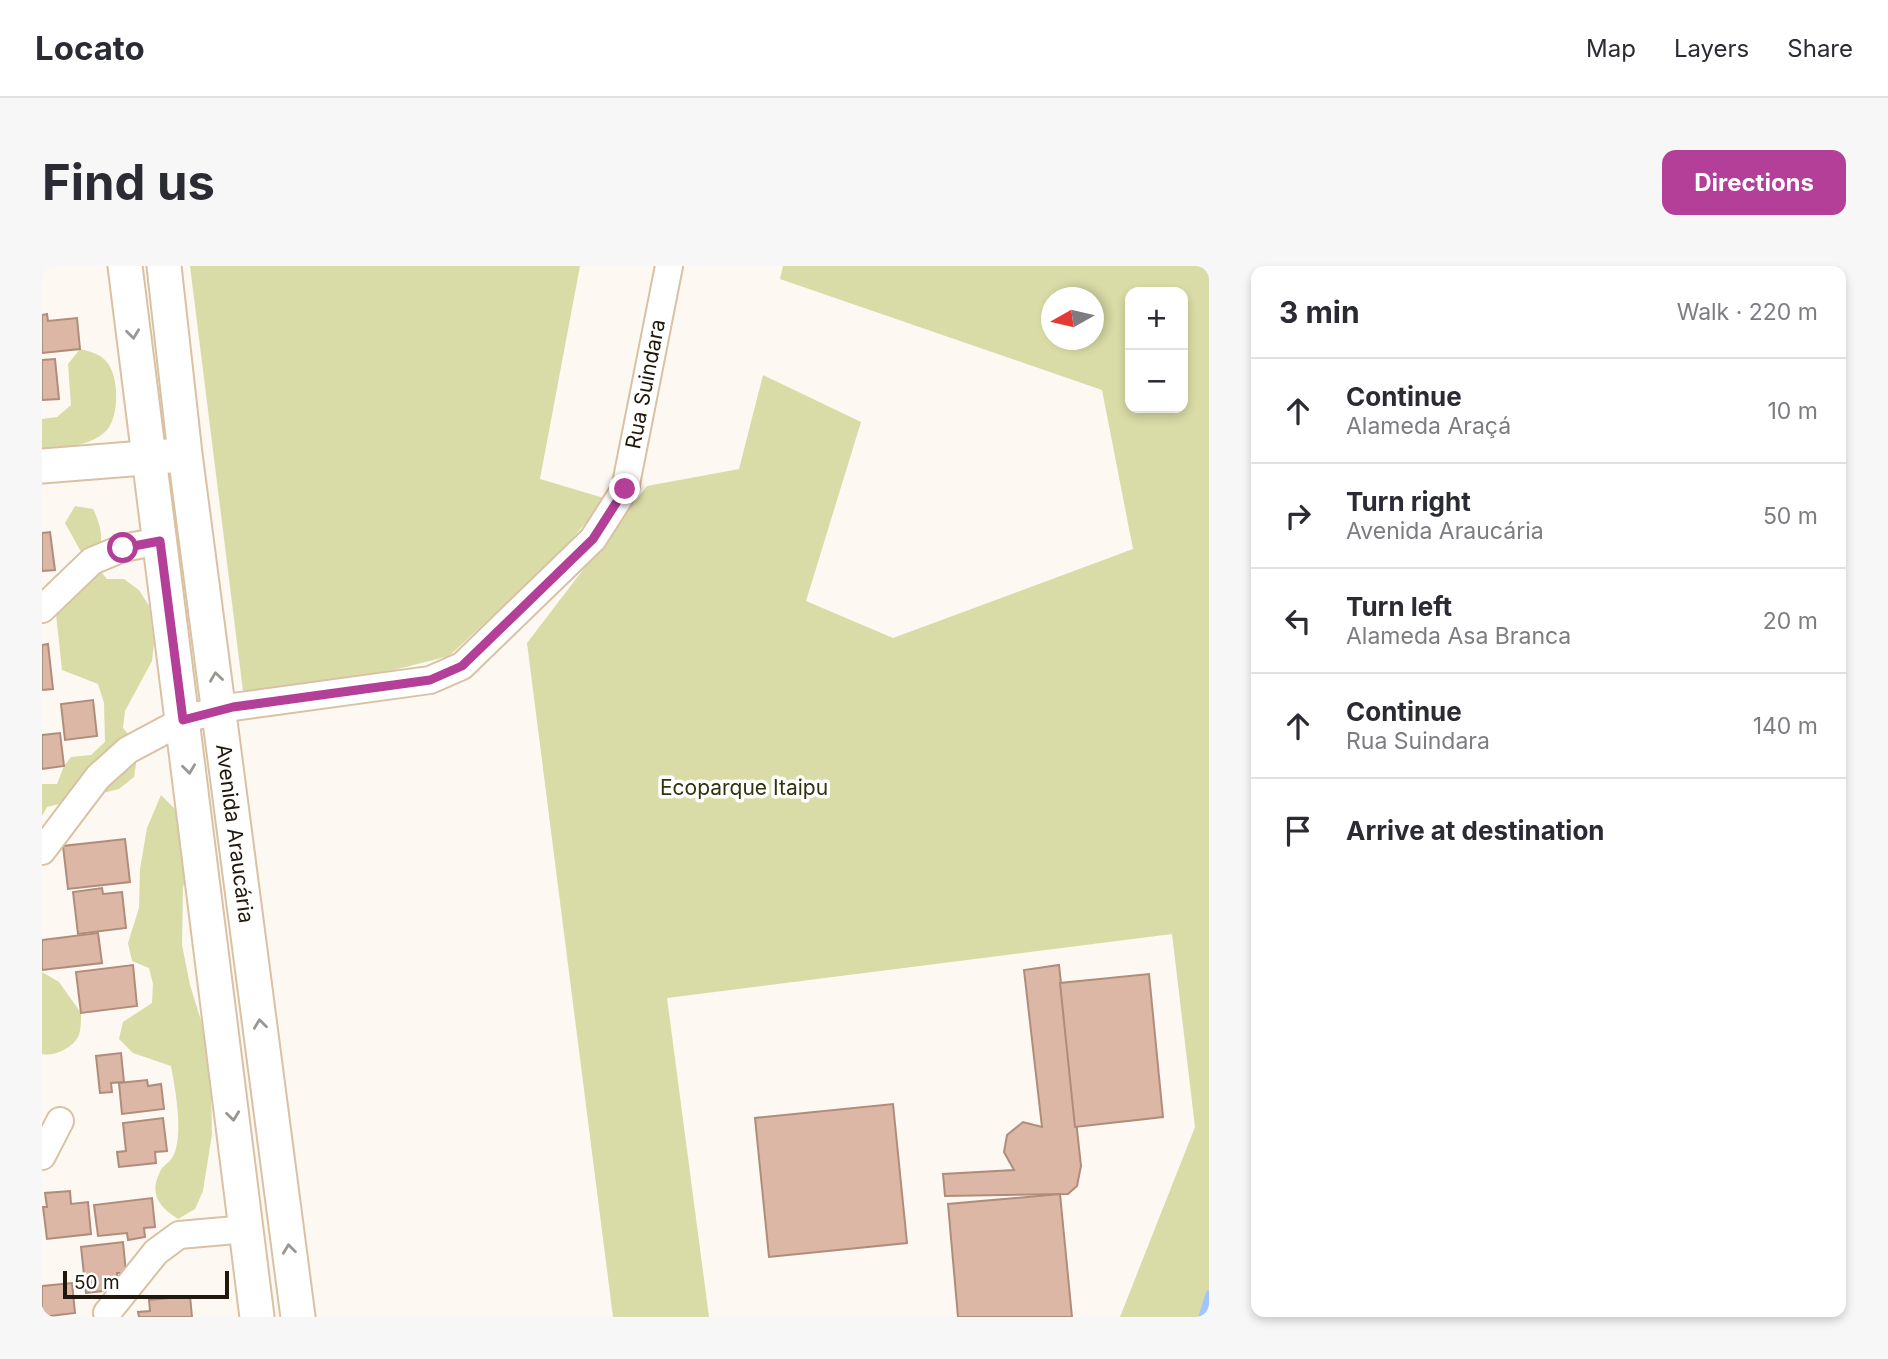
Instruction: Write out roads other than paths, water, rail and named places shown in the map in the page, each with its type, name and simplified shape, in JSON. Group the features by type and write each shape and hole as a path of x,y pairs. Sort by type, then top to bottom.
{"street":[{"name":"Avenida Araucária","path":"125,266 257,1317"},
{"name":"Avenida Araucária","path":"164,266 185,454 227,709 298,1317"},
{"name":"Rua Suindara","path":"42,851 98,776 128,750 183,720 227,709 430,680 462,666 593,539 625,489 669,266"},
{"path":"42,466 185,454"},
{"path":"42,609 92,561 123,548 160,541"},
{"path":"42,1156 61,1121"},
{"path":"107,1313 156,1252 179,1235 247,1229"}],"waterway":[{"path":"1202,1317 1209,1294"}],"park label":[{"name":"Ecoparque Itaipu","path":"744,788"}]}
